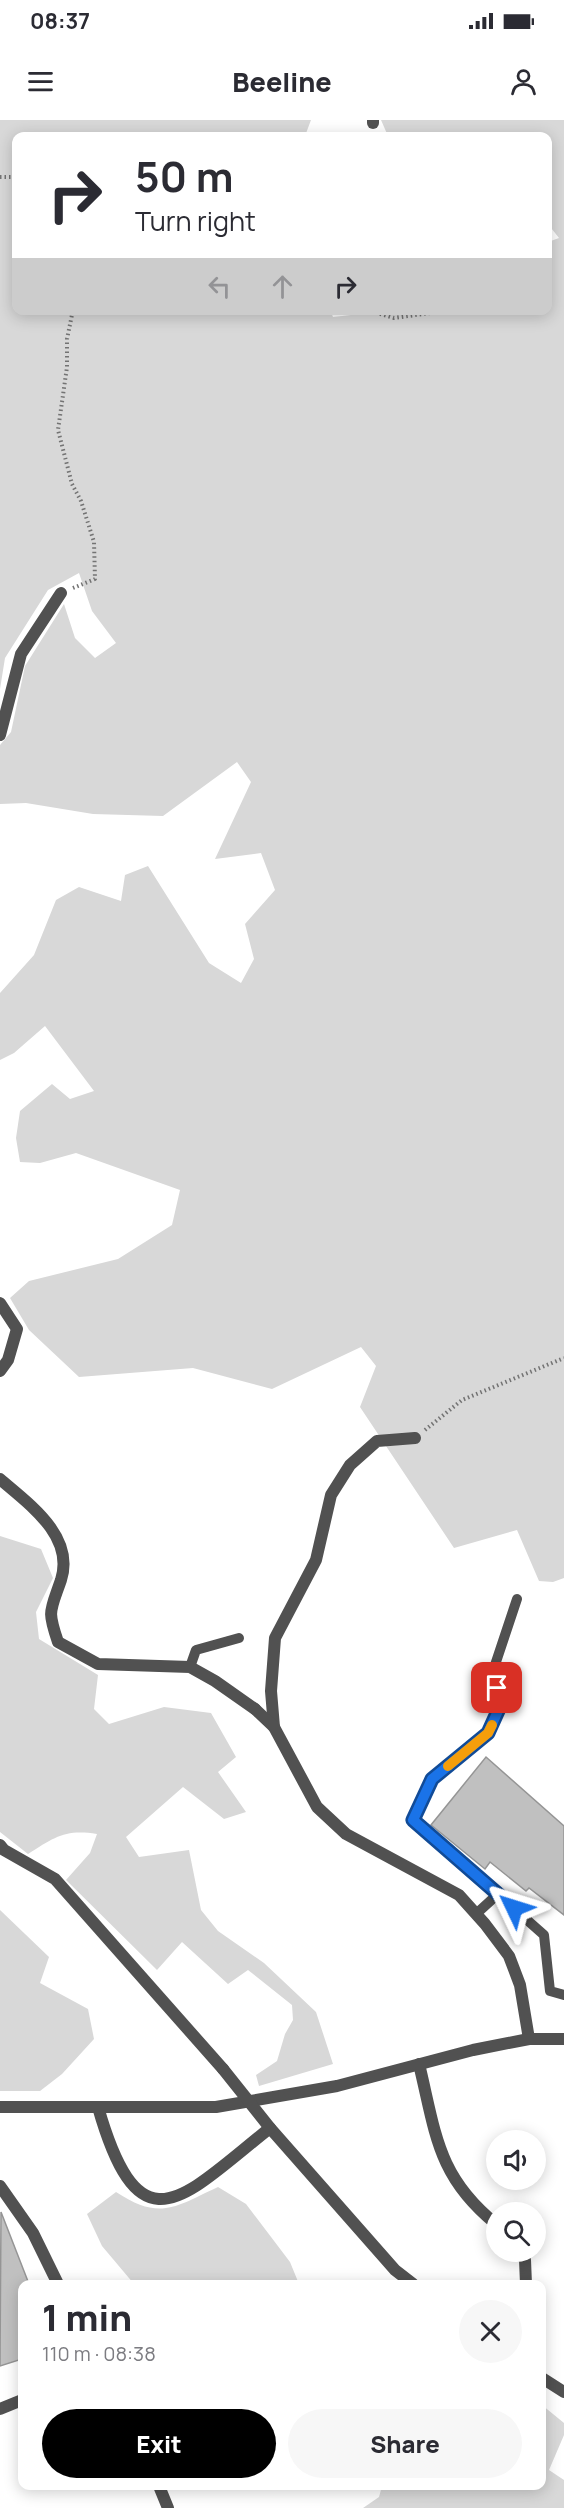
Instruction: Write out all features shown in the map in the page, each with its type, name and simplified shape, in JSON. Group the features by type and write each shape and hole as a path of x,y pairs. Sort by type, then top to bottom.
{"street":[{"path":"0,735 21,654 61,593"},
{"path":"0,1303 17,1329 8,1360 0,1371"},
{"path":"274,1727 271,1691 275,1638 316,1560 331,1495 350,1465 378,1441 415,1438"},
{"path":"0,1479 55,1533 64,1555 62,1578 51,1604 49,1617 58,1642 98,1664 190,1667 215,1681 255,1709 274,1727 317,1807 346,1834 459,1895 476,1914 509,1956 520,1985 529,2039"},
{"path":"0,1845 4,1850 55,1879 223,2069 270,2128 395,2270 408,2280"},
{"path":"0,2107 216,2108 337,2086 419,2064 529,2039 564,2039"},
{"path":"419,2064 437,2141 449,2172 463,2194 486,2215"},
{"path":"98,2107 116,2162 133,2186 147,2198 166,2201 193,2189 270,2128"},
{"path":"0,2186 33,2233 56,2280"},
{"path":"525,2262 526,2280"},
{"path":"546,2381 564,2392"},
{"path":"0,2409 18,2402"},
{"path":"161,2490 168,2508"}],"lane":[{"path":"517,1599 492,1674 502,1702 488,1733 432,1779 413,1820 544,1935 550,1991 564,1995"},
{"path":"190,1667 196,1650 239,1638"},
{"path":"476,1914 498,1894"}],"path":[{"path":"61,593 95,579 94,542 81,501 72,484 58,430 67,367 67,339 72,315"},
{"path":"384,315 394,318 415,315"},
{"path":"415,1438 462,1400 564,1358"}],"shaded area":[{"path":"0,120 311,120 306,132 12,132 12,315 332,315 333,317 351,315 552,315 552,241 559,238 552,229 552,132 386,132 381,120 564,120 564,1578 553,1582 539,1581 517,1530 454,1548 360,1407 376,1366 361,1347 272,1389 193,1368 79,1377 29,1330 10,1298 29,1281 118,1259 172,1225 180,1190 76,1153 40,1163 20,1162 16,1138 20,1111 52,1084 70,1099 94,1091 45,1026 14,1053 0,1060 0,993 34,955 56,900 79,887 121,901 125,875 148,866 209,963 241,983 254,959 245,924 275,890 261,853 215,859 251,782 237,762 163,816 93,814 26,803 0,804 0,745 11,732 25,666 64,604 75,638 95,658 116,643 92,611 79,573 48,590 5,658 0,689"},
{"path":"0,1536 41,1549 53,1578 36,1612 39,1639 98,1675 94,1709 109,1724 164,1707 211,1713 236,1757 218,1772 246,1812 224,1819 183,1787 126,1837 139,1857 189,1850 201,1910 218,1931 264,1963 316,2012 333,2064 259,2086 256,2075 277,2061 285,2034 293,2020 292,2005 248,1970 228,1984 182,1942 157,1970 66,1880 90,1853 97,1834 77,1833 61,1836 28,1854 0,1832"},
{"path":"0,1910 49,1957 40,1983 88,2009 94,2039 62,2074 40,2091 0,2091"},
{"path":"218,2187 246,2204 290,2262 297,2280 131,2280 102,2246 87,2214 116,2192 131,2201 156,2208 167,2208"},
{"path":"546,2408 564,2423 564,2435 549,2470 564,2480 564,2508 363,2508 379,2497 381,2490 546,2490"}],"building":[{"path":"486,1757 564,1826 564,1915 529,1888 526,1891 490,1862 485,1869 431,1825"},
{"path":"1,2212 27,2280 18,2280 18,2360 0,2366"}],"slow traffic":[{"path":"448,1766 488,1733 492,1725"}],"route":[{"path":"497,1688 502,1702 488,1733 432,1779 413,1820 514,1908"}]}
